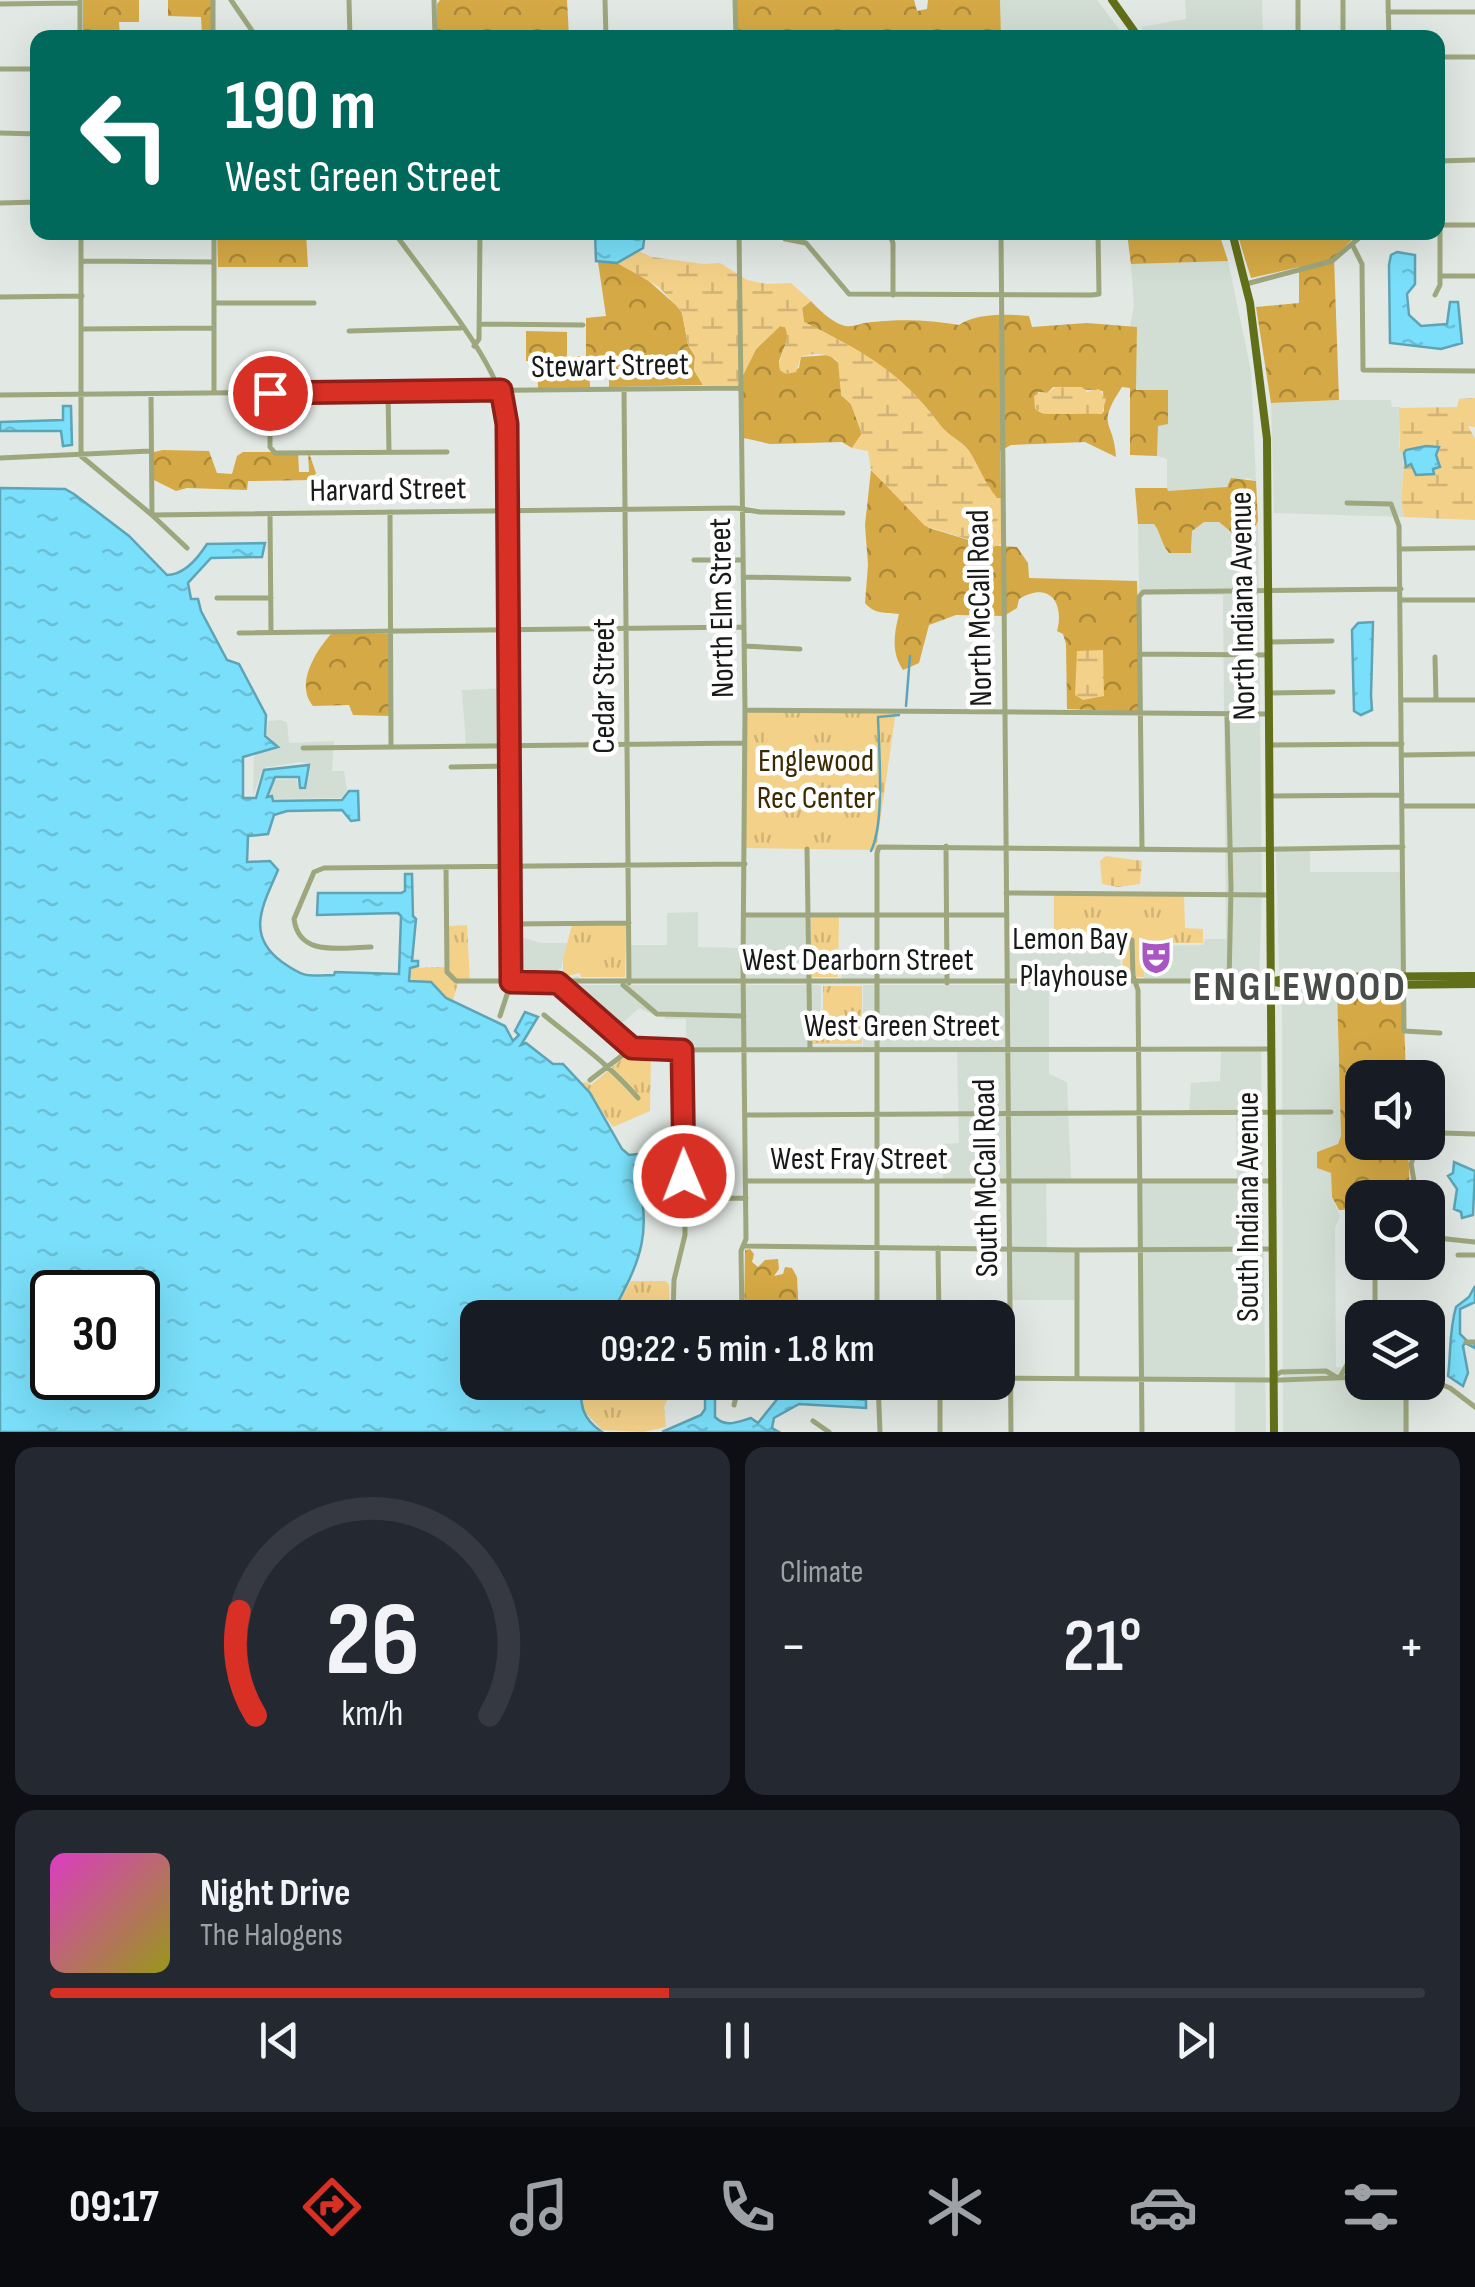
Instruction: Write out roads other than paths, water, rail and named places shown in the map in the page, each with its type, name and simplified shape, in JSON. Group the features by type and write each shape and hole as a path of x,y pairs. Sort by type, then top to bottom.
{"main road":[{"path":"1112,0 1133,30"},
{"name":"North Indiana Avenue","path":"1234,240 1246,284 1266,415 1271,982"},
{"path":"1403,980 1475,976"},
{"path":"1271,982 1293,977 1475,984"},
{"name":"South Indiana Avenue","path":"1271,982 1274,1432"}],"street":[{"path":"213,0 213,30"},
{"path":"231,0 252,30"},
{"path":"349,0 350,30"},
{"path":"434,30 434,2 442,0"},
{"path":"605,0 606,30"},
{"path":"735,0 736,30"},
{"path":"1298,0 1298,30"},
{"path":"1343,0 1343,30"},
{"path":"1388,0 1388,30"},
{"path":"0,4 80,2 80,30"},
{"path":"1388,12 1475,12"},
{"path":"1445,57 1475,57"},
{"path":"0,69 30,69"},
{"path":"0,134 30,134"},
{"path":"1445,160 1475,160"},
{"path":"0,203 30,202"},
{"path":"1445,225 1475,224"},
{"path":"80,456 81,240"},
{"path":"214,240 214,394"},
{"path":"400,240 501,390 507,424 511,982 500,1016"},
{"path":"474,346 480,339 480,240"},
{"name":"North Elm Street","path":"739,240 745,710 746,1246 741,1251 742,1300"},
{"path":"790,240 806,243 846,293 1001,295 1099,294 1098,240"},
{"path":"892,240 893,295"},
{"name":"North McCall Road","path":"1001,240 1008,982"},
{"path":"1246,284 1332,261 1358,240"},
{"path":"1435,295 1440,276 1439,240"},
{"path":"1352,246 1362,264 1363,370 1475,371"},
{"path":"81,262 214,262"},
{"path":"1440,276 1475,276"},
{"path":"0,297 82,296"},
{"path":"214,303 314,302"},
{"path":"480,324 583,325"},
{"path":"82,329 214,328"},
{"path":"349,330 461,328"},
{"name":"Cedar Street","path":"624,388 630,983"},
{"name":"Stewart Street","path":"0,395 741,388"},
{"path":"388,392 389,452"},
{"path":"270,393 272,452 447,452"},
{"path":"151,394 152,515"},
{"path":"0,458 150,451"},
{"path":"80,456 187,548"},
{"path":"1348,503 1391,504 1400,526 1404,1031 1440,1032"},
{"name":"Harvard Street","path":"152,515 626,510 843,513"},
{"path":"390,512 392,746"},
{"path":"270,514 272,632"},
{"path":"1401,548 1475,548"},
{"path":"694,560 743,560"},
{"path":"743,578 849,578"},
{"path":"1142,850 1141,594 1164,590 1401,590"},
{"path":"217,598 271,598"},
{"path":"1401,600 1475,600"},
{"path":"240,633 744,627"},
{"path":"1268,642 1332,640"},
{"path":"744,646 800,649"},
{"path":"1140,654 1269,655"},
{"path":"1435,657 1436,700"},
{"path":"1269,694 1333,692"},
{"path":"1402,700 1475,700"},
{"path":"745,710 1270,714"},
{"path":"1228,714 1229,982"},
{"path":"303,748 745,743"},
{"path":"1270,745 1402,744"},
{"path":"1403,755 1475,754"},
{"path":"451,768 510,766"},
{"path":"1270,796 1403,795"},
{"path":"1403,806 1475,806"},
{"path":"946,846 947,982"},
{"path":"877,1300 879,847 1403,847"},
{"path":"807,849 810,1050"},
{"path":"370,947 316,948 302,940 294,919 314,872 324,868 744,864"},
{"name":"West Dearborn Street","path":"446,867 448,974 456,981 1271,982"},
{"path":"1006,894 1270,895"},
{"path":"744,915 1006,915"},
{"path":"510,924 628,923"},
{"path":"1132,940 1139,1048 1142,1432"},
{"name":"South McCall Road","path":"1008,982 1010,1300"},
{"path":"558,983 632,1048 590,1080"},
{"path":"621,983 656,1014 744,1016"},
{"path":"544,1015 613,1068 638,1098"},
{"name":"West Green Street","path":"632,1048 1272,1049"},
{"path":"673,1300 674,1280 684,1244 682,1050"},
{"path":"745,1116 1330,1112"},
{"path":"1445,1133 1475,1134"},
{"name":"West Fray Street","path":"746,1181 1273,1181"},
{"name":"West Fray Street","path":"684,1199 746,1198"},
{"path":"1445,1239 1475,1242"},
{"path":"746,1246 1274,1249"},
{"path":"938,1248 939,1300"},
{"path":"1077,1250 1077,1378"},
{"path":"1458,1255 1475,1255"},
{"path":"1466,1342 1475,1342"},
{"path":"1338,1377 1345,1366"},
{"path":"1015,1378 1273,1378 1280,1372 1326,1372 1345,1377"},
{"path":"1445,1386 1474,1403"},
{"path":"734,1405 735,1400"},
{"path":"879,1400 880,1432"},
{"path":"940,1400 940,1432"},
{"name":"South McCall Road","path":"1010,1400 1011,1432"},
{"path":"1406,1400 1406,1432"},
{"path":"814,1421 828,1432"}],"water":[{"path":"595,240 644,240 643,248 617,263 596,261"},
{"path":"1391,255 1415,255 1415,284 1407,294 1409,315 1421,326 1447,324 1450,302 1458,302 1462,343 1441,349 1390,343 1389,265"},
{"path":"63,406 71,406 72,445 63,446 61,431 0,431 0,422 63,420"},
{"path":"1426,446 1439,447 1436,455 1440,467 1433,469 1434,474 1416,475 1411,464 1406,467 1404,453"},
{"path":"0,488 65,489 129,536 167,575 185,569 207,544 265,543 262,557 211,558 188,583 191,599 198,599 227,660 239,664 266,715 265,736 278,747 243,757 243,798 256,798 264,770 309,765 305,788 300,788 299,777 275,777 267,797 272,796 273,801 342,800 349,791 358,791 359,820 351,821 342,810 287,811 274,815 268,834 248,836 247,862 270,861 278,870 260,919 264,941 282,962 306,975 399,974 398,913 317,915 318,893 401,893 405,891 405,874 412,874 416,919 412,961 418,961 418,966 410,968 409,981 431,982 446,998 505,1026 513,1041 519,1035 515,1031 525,1012 538,1017 521,1045 526,1043 553,1064 563,1064 590,1093 629,1155 647,1153 649,1160 634,1165 643,1209 642,1244 619,1300 460,1300 460,1400 581,1400 590,1422 602,1432 0,1432"},
{"path":"1373,622 1372,710 1361,715 1354,711 1352,630 1358,623"},
{"path":"1454,1162 1475,1171 1473,1215 1462,1218 1461,1212 1454,1209 1457,1189 1448,1176 1453,1173"},
{"path":"1475,1286 1475,1302 1460,1309 1460,1334 1468,1342 1475,1342 1475,1348 1465,1343 1463,1346 1468,1373 1463,1386 1448,1376 1452,1325 1456,1307"},
{"path":"705,1400 715,1400 715,1417 719,1420 728,1423 751,1418 758,1423 777,1400 866,1400 866,1408 799,1404 774,1418 772,1428 779,1432 662,1432 701,1415"}],"waterway":[{"path":"906,706 910,656"},
{"path":"871,851 880,805 878,717 899,715"}],"place":[{"name":"Lemon Bay Playhouse","path":"1156,957"}],"district":[{"name":"ENGLEWOOD","path":"1300,987"}],"park label":[{"name":"Englewood Rec Center","path":"816,780"}]}
